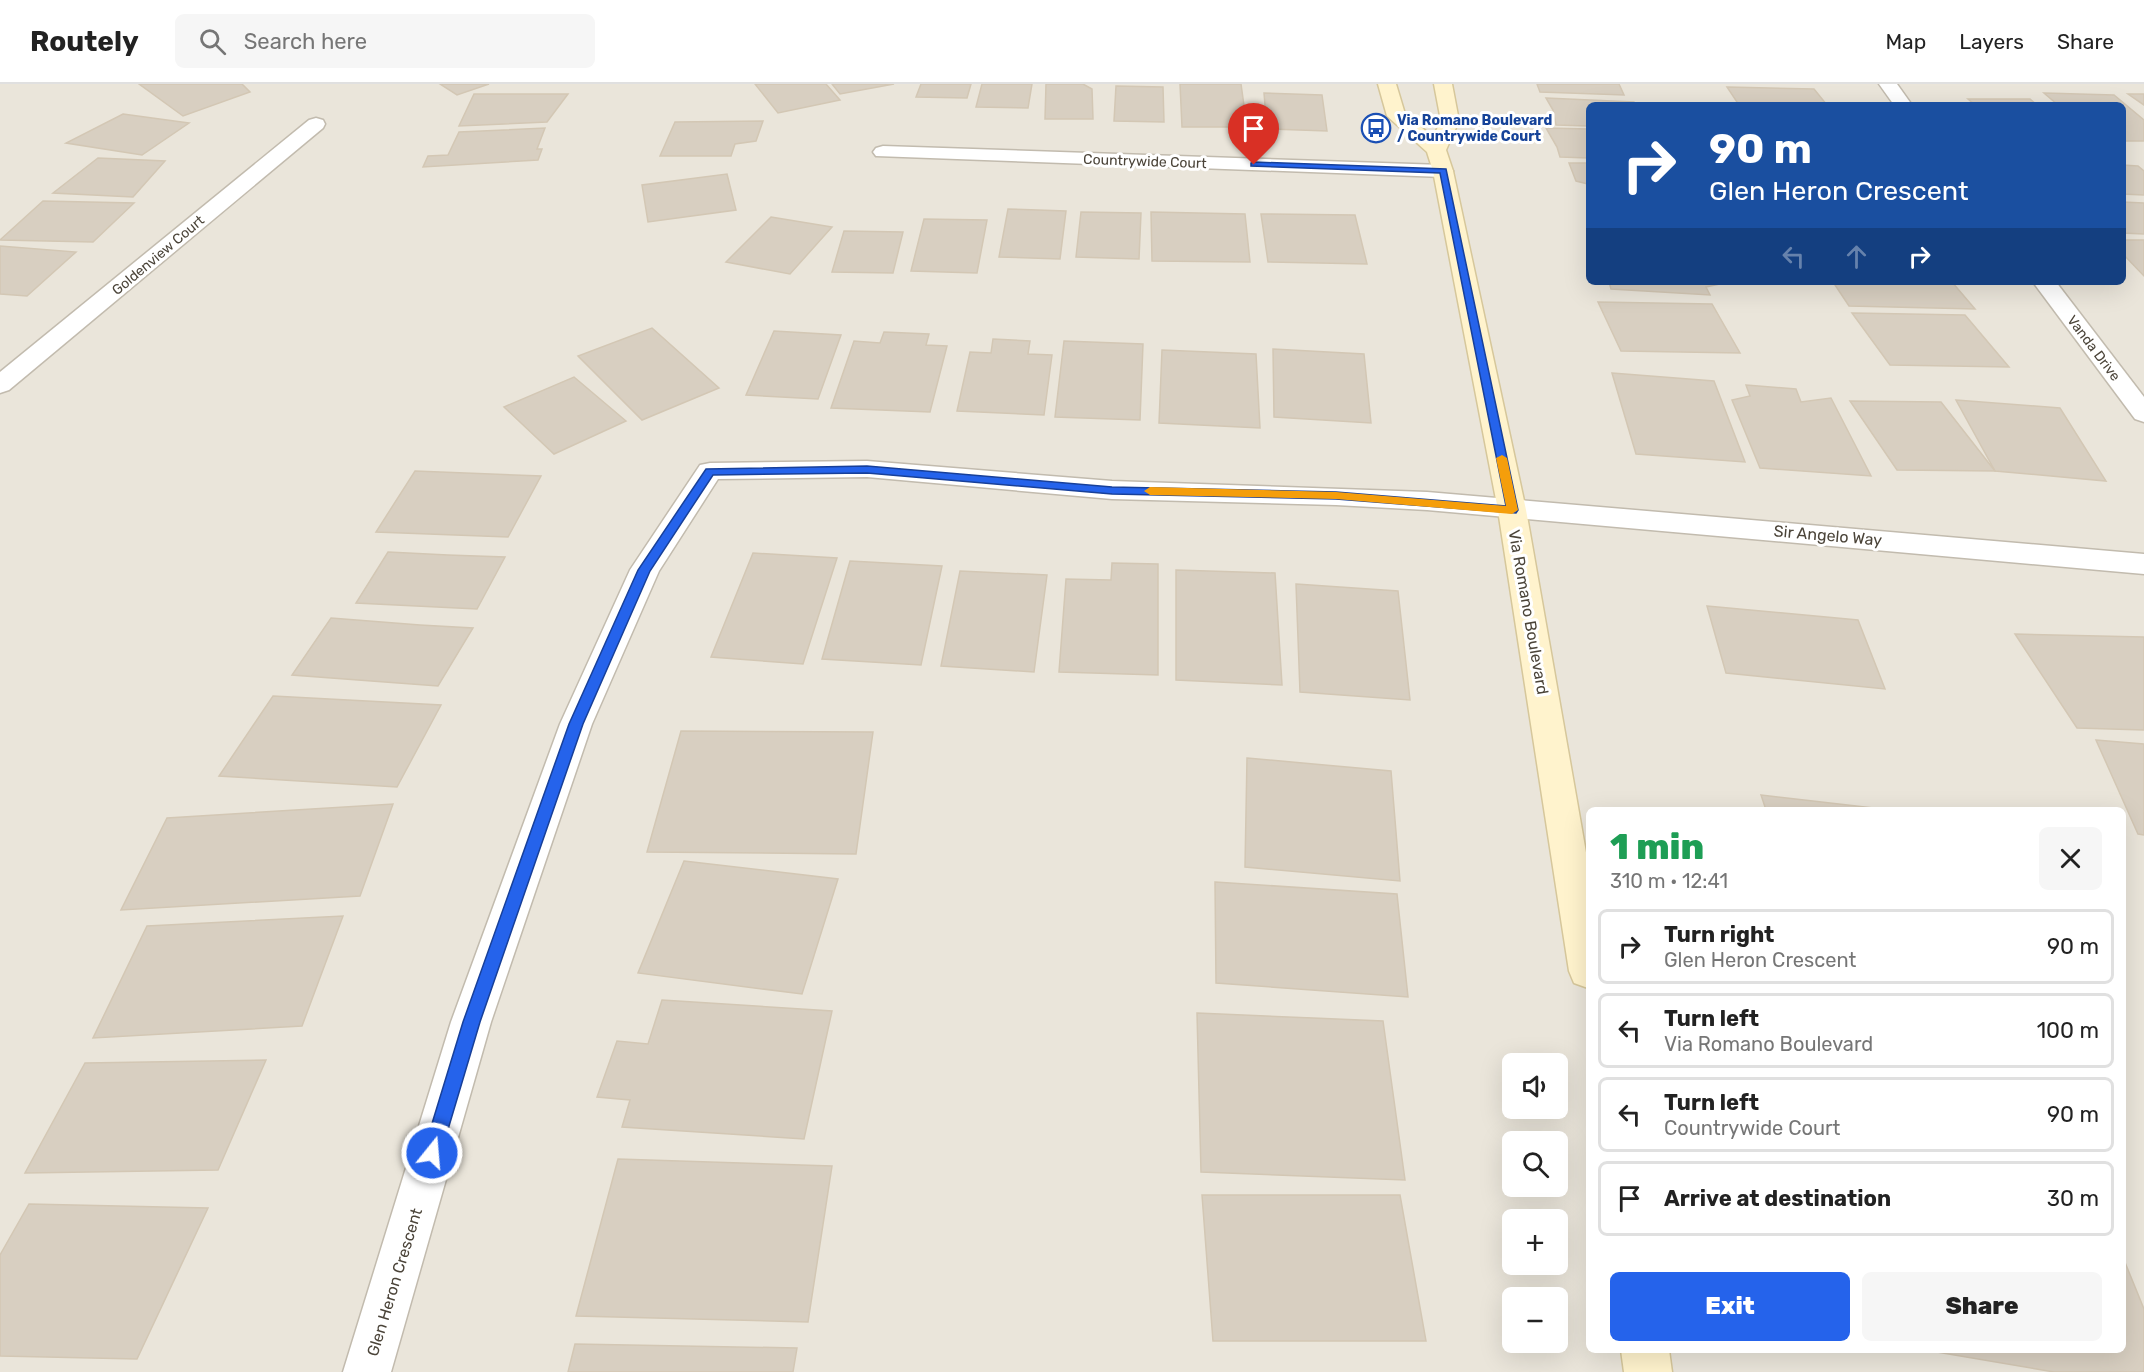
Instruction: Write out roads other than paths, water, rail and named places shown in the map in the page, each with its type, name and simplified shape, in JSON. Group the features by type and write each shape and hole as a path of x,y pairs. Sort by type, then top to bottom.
{"street":[{"path":"1387,84 1396,116 1440,160"},
{"path":"1440,160 1450,121 1443,84"},
{"path":"1888,84 1901,102"},
{"name":"Goldenview Court","path":"0,385 316,124"},
{"name":"Countrywide Court","path":"883,152 1440,160"},
{"name":"Via Romano Boulevard","path":"1440,160 1512,510 1586,959"},
{"name":"Vanda Drive","path":"2046,285 2144,414"},
{"name":"Glen Heron Crescent","path":"367,1372 471,1022 576,724 645,570 710,471 867,469 1112,490 1336,496 1512,510"},
{"name":"Sir Angelo Way","path":"1512,510 1600,515 2144,564"},
{"path":"1645,1353 1648,1372"}],"place":[{"name":"Via Romano Boulevard / Countrywide Court","path":"1376,128"}]}
